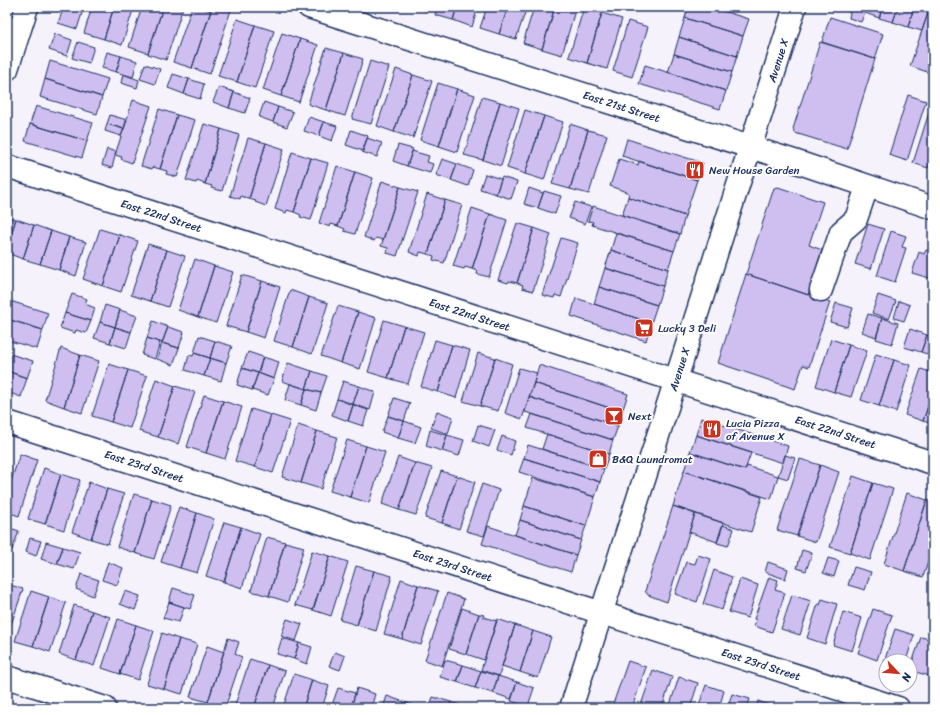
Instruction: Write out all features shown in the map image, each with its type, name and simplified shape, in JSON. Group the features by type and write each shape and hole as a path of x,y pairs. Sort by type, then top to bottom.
{"street":[{"path":"7,69 27,7"},
{"name":"East 21st Street","path":"309,7 933,208"},
{"name":"Avenue X","path":"570,708 795,7"},
{"name":"East 22nd Street","path":"7,166 933,464"},
{"path":"821,290 841,232 856,219 867,187"},
{"name":"East 23rd Street","path":"7,422 898,708"},
{"path":"7,677 104,708"}],"building":[{"path":"64,7 84,7 77,29 58,23"},
{"path":"92,7 114,7 104,39 84,33"},
{"path":"114,7 134,7 122,45 104,39"},
{"path":"142,7 163,7 148,53 129,47"},
{"path":"163,7 183,7 166,60 148,54"},
{"path":"192,7 199,7 211,11 192,68 173,62"},
{"path":"212,7 221,7 231,10 210,74 192,68"},
{"path":"415,7 428,7 427,11"},
{"path":"437,7 457,7 453,20 435,15"},
{"path":"457,7 478,7 472,27 453,20"},
{"path":"487,7 508,7 499,34 480,28"},
{"path":"508,7 527,7 516,39 499,34"},
{"path":"534,7 555,7 542,49 523,43"},
{"path":"555,7 576,7 562,55 542,49"},
{"path":"584,7 602,13 587,63 569,57"},
{"path":"688,7 709,7 749,19 743,36 685,18"},
{"path":"833,7 851,7 849,12"},
{"path":"851,7 867,7 861,22 849,18"},
{"path":"867,7 883,7 879,18 865,13"},
{"path":"883,7 898,7 893,22 879,18"},
{"path":"898,7 914,7 908,27 893,22"},
{"path":"914,7 930,7 922,31 908,27"},
{"path":"930,7 933,7 933,74 910,66"},
{"path":"602,13 622,19 607,69 587,63"},
{"path":"830,17 883,34 875,59 822,42"},
{"path":"685,18 743,36 737,56 679,37"},
{"path":"237,19 255,25 237,82 218,76"},
{"path":"628,21 648,27 632,77 613,71"},
{"path":"255,25 274,31 255,88 237,82"},
{"path":"282,33 300,39 281,96 263,90"},
{"path":"55,34 72,40 67,56 49,50"},
{"path":"679,37 737,56 732,72 674,54"},
{"path":"300,39 318,45 299,102 281,96"},
{"path":"78,42 94,47 89,63 72,58"},
{"path":"820,42 875,59 847,149 795,133 793,129"},
{"path":"326,48 344,53 326,110 308,104"},
{"path":"107,52 121,56 116,72 102,68"},
{"path":"344,53 363,59 345,116 326,110"},
{"path":"674,54 732,72 726,91 668,72"},
{"path":"121,56 137,61 133,77 116,72"},
{"path":"50,61 108,79 102,97 45,79"},
{"path":"370,61 389,67 371,124 352,119"},
{"path":"145,64 160,69 155,84 140,79"},
{"path":"645,65 726,91 720,109 639,84"},
{"path":"396,69 413,75 394,132 377,126"},
{"path":"123,74 139,80 137,88 121,83"},
{"path":"173,74 189,79 184,94 168,88"},
{"path":"413,75 432,81 413,138 394,132"},
{"path":"45,79 102,97 97,114 40,97"},
{"path":"189,79 204,84 200,99 184,94"},
{"path":"438,83 457,89 439,146 420,140"},
{"path":"219,87 234,92 229,108 213,102"},
{"path":"457,89 475,95 457,152 439,146"},
{"path":"234,92 250,98 245,113 229,108"},
{"path":"908,95 926,101 907,161 889,155"},
{"path":"482,97 500,102 483,160 464,155"},
{"path":"133,100 151,106 132,163 115,155"},
{"path":"264,102 278,107 273,122 259,117"},
{"path":"500,102 519,108 501,166 483,160"},
{"path":"932,103 933,155 928,168 913,163"},
{"path":"36,106 93,123 87,141 30,124"},
{"path":"278,107 293,112 287,127 273,122"},
{"path":"159,109 177,115 160,169 153,167 152,169 141,166"},
{"path":"525,110 544,116 525,174 507,168"},
{"path":"110,115 127,120 124,129 107,124"},
{"path":"177,115 195,120 177,177 166,174 167,171 160,169"},
{"path":"544,116 563,122 544,180 525,174"},
{"path":"309,117 324,122 319,136 304,131"},
{"path":"324,122 337,126 332,141 319,136"},
{"path":"30,124 87,141 82,158 25,141"},
{"path":"107,124 124,129 121,136 105,131"},
{"path":"204,124 221,129 205,184 197,181 196,183 186,180"},
{"path":"570,124 588,130 570,189 552,184"},
{"path":"221,129 239,135 222,191 211,188 212,186 205,184"},
{"path":"351,130 368,136 363,151 346,145"},
{"path":"588,130 607,135 589,194 570,189"},
{"path":"248,138 266,143 249,199 241,196 240,199 230,196"},
{"path":"367,138 382,143 377,157 362,152"},
{"path":"627,139 703,163 697,180 622,156"},
{"path":"266,143 284,149 266,206 249,199"},
{"path":"398,145 413,149 407,166 393,161"},
{"path":"107,149 116,152 112,168 102,165"},
{"path":"412,151 429,156 427,162 433,164 430,173 407,166"},
{"path":"292,152 311,158 294,212 287,210 286,213 275,209"},
{"path":"311,158 328,163 311,220 300,217 301,215 294,212"},
{"path":"442,159 457,164 451,180 436,175"},
{"path":"619,159 638,165 639,161 697,180 685,216 628,197 629,193 610,186"},
{"path":"457,164 473,170 468,186 451,180"},
{"path":"337,166 355,172 338,226 331,224 330,227 319,223"},
{"path":"355,172 373,178 355,234 344,231 345,229 338,226"},
{"path":"485,174 501,179 496,194 480,189"},
{"path":"502,177 517,182 511,199 496,194"},
{"path":"382,181 400,187 383,240 376,238 374,241 364,237"},
{"path":"400,187 418,192 397,256 387,253 388,248 381,246"},
{"path":"778,187 823,202 809,245 822,250 808,295 746,274 774,188"},
{"path":"529,188 543,193 538,208 524,204"},
{"path":"544,191 561,196 555,214 538,208"},
{"path":"427,194 445,200 428,254 420,252 419,256 409,252"},
{"path":"628,197 685,216 680,234 622,215"},
{"path":"445,200 462,205 444,263 433,260 434,256 428,254"},
{"path":"575,202 591,207 585,224 569,218"},
{"path":"593,206 680,234 674,251 592,225 593,222 588,221"},
{"path":"472,208 490,214 472,269 465,267 464,269 453,266"},
{"path":"490,214 507,220 489,277 477,274 478,271 472,269"},
{"path":"7,217 16,219 7,247"},
{"path":"16,219 34,225 23,259 7,253 7,247"},
{"path":"517,223 534,228 517,283 509,281 508,283 498,280"},
{"path":"868,224 884,229 871,269 855,264"},
{"path":"34,225 51,231 40,264 23,259"},
{"path":"534,228 551,234 533,291 522,288 523,285 517,283"},
{"path":"100,229 120,235 103,286 83,279"},
{"path":"51,231 69,237 59,270 40,264"},
{"path":"891,231 906,236 902,247 906,248 895,282 877,276"},
{"path":"616,233 674,251 668,269 611,250"},
{"path":"120,235 138,241 121,292 103,286"},
{"path":"69,237 86,242 76,276 59,270"},
{"path":"561,238 578,243 561,297 555,295 554,298 542,295"},
{"path":"148,244 167,250 150,301 131,295"},
{"path":"167,250 185,256 168,307 150,301"},
{"path":"611,250 668,269 663,286 605,268"},
{"path":"926,250 933,252 933,279 912,273 919,252 924,254"},
{"path":"195,259 214,266 198,317 178,310"},
{"path":"214,266 233,272 216,323 198,317"},
{"path":"605,268 663,286 657,305 599,287"},
{"path":"746,274 830,302 809,367 803,365 795,389 718,363"},
{"path":"242,275 262,281 246,332 226,326"},
{"path":"262,281 280,287 264,338 246,332"},
{"path":"599,287 657,305 651,323 594,304"},
{"path":"290,290 309,297 293,347 274,341"},
{"path":"72,294 87,299 85,304 95,308 91,321 65,313"},
{"path":"878,295 896,301 889,319 872,313"},
{"path":"309,297 328,303 312,354 293,347"},
{"path":"576,298 651,323 646,341 571,316"},
{"path":"7,300 48,313 43,330 7,319"},
{"path":"899,301 910,305 904,321 894,318"},
{"path":"836,303 853,308 847,327 830,322"},
{"path":"105,305 120,310 115,327 100,322"},
{"path":"338,306 358,312 341,363 321,356"},
{"path":"120,310 137,316 131,332 115,327"},
{"path":"358,312 376,318 360,369 341,363"},
{"path":"65,313 91,321 86,333 76,330 75,333 60,328"},
{"path":"868,314 882,318 876,337 862,332"},
{"path":"882,318 898,323 892,344 876,339"},
{"path":"7,319 43,330 37,349 7,340"},
{"path":"384,320 404,326 388,378 368,372"},
{"path":"153,321 168,327 162,343 147,338"},
{"path":"100,322 115,327 110,343 94,338"},
{"path":"404,326 424,332 408,384 388,378"},
{"path":"115,327 131,332 126,348 110,343"},
{"path":"168,327 184,332 179,348 162,343"},
{"path":"910,329 927,335 921,352 904,347"},
{"path":"927,335 933,337 933,356 921,352"},
{"path":"199,336 215,341 210,358 194,353"},
{"path":"147,338 160,342 155,359 142,355"},
{"path":"831,339 849,345 834,392 816,386"},
{"path":"435,340 452,345 438,392 421,387"},
{"path":"215,341 232,346 226,363 210,358"},
{"path":"162,343 179,348 173,365 157,359"},
{"path":"452,345 470,350 456,398 438,392"},
{"path":"849,345 867,351 851,397 834,392"},
{"path":"61,348 80,355 64,407 45,400"},
{"path":"248,352 263,357 258,373 242,368"},
{"path":"7,353 33,361 27,378 7,371"},
{"path":"194,353 210,358 204,376 185,370 189,355 193,356"},
{"path":"478,353 495,358 480,406 463,401"},
{"path":"876,354 894,360 879,406 861,400"},
{"path":"80,355 99,361 82,413 64,407"},
{"path":"263,357 279,362 274,379 258,373"},
{"path":"210,358 226,363 221,381 204,376"},
{"path":"495,358 512,364 498,411 480,406"},
{"path":"894,360 911,365 896,412 879,406"},
{"path":"288,363 312,371 306,389 282,381"},
{"path":"109,364 128,370 111,422 92,416"},
{"path":"539,365 628,394 622,412 534,383"},
{"path":"242,368 258,373 252,390 237,385"},
{"path":"519,368 537,373 522,419 505,413"},
{"path":"921,369 933,373 933,392 923,421 905,415"},
{"path":"128,370 147,376 130,428 111,422"},
{"path":"7,371 27,378 21,397 7,392"},
{"path":"312,371 327,376 321,393 306,389"},
{"path":"258,373 274,379 268,395 252,390"},
{"path":"156,379 175,386 158,437 139,431"},
{"path":"343,381 359,386 353,404 337,399"},
{"path":"534,383 622,412 618,426 529,397"},
{"path":"290,384 306,389 301,405 285,400"},
{"path":"175,386 195,392 178,444 158,437"},
{"path":"359,386 375,392 370,410 353,404"},
{"path":"306,389 321,393 316,410 301,405"},
{"path":"933,392 933,424 923,421"},
{"path":"204,395 223,401 206,453 187,447"},
{"path":"529,397 618,426 613,440 525,412"},
{"path":"394,398 410,403 404,421 388,416"},
{"path":"337,399 353,405 348,421 332,415"},
{"path":"223,401 242,407 225,459 206,453"},
{"path":"353,405 368,410 363,426 348,421"},
{"path":"251,409 271,415 255,467 235,461"},
{"path":"437,411 453,417 448,434 431,428"},
{"path":"532,414 613,440 609,454 527,428"},
{"path":"271,415 290,421 273,473 255,467"},
{"path":"388,416 404,421 398,438 382,432"},
{"path":"701,418 788,446 783,463 696,435"},
{"path":"404,421 421,427 415,443 398,438"},
{"path":"298,425 317,431 301,483 282,477"},
{"path":"478,425 495,430 489,447 473,441"},
{"path":"430,430 447,435 442,451 426,446"},
{"path":"317,431 337,437 321,489 301,483"},
{"path":"547,434 609,454 604,469 542,449"},
{"path":"447,435 464,440 459,456 442,451"},
{"path":"696,435 751,453 745,470 690,452"},
{"path":"502,436 515,441 511,455 497,450"},
{"path":"347,440 366,446 350,497 330,491"},
{"path":"528,445 604,469 600,482 524,458"},
{"path":"366,446 385,452 369,503 350,497"},
{"path":"690,452 745,470 747,466 778,476 771,499 684,471"},
{"path":"20,454 37,460 19,516 7,512 7,493"},
{"path":"785,455 795,458 788,479 778,476"},
{"path":"398,457 415,463 399,510 382,504"},
{"path":"524,458 600,482 595,497 519,472"},
{"path":"800,459 820,465 797,536 777,530"},
{"path":"415,463 432,468 416,515 399,510"},
{"path":"820,465 839,472 816,542 797,536"},
{"path":"44,468 61,474 45,524 28,519"},
{"path":"441,471 457,476 442,523 425,518"},
{"path":"684,471 762,497 751,532 673,506"},
{"path":"61,474 80,480 64,530 45,524"},
{"path":"457,476 475,482 459,529 442,523"},
{"path":"853,476 873,483 850,553 830,547"},
{"path":"533,478 595,497 586,526 524,506"},
{"path":"89,482 107,489 91,539 72,532"},
{"path":"873,483 893,489 870,560 850,553"},
{"path":"482,484 499,490 484,536 466,531"},
{"path":"107,489 124,494 108,544 91,539"},
{"path":"907,493 927,500 904,571 884,564"},
{"path":"134,494 152,499 135,553 117,547"},
{"path":"152,499 171,505 154,559 135,553"},
{"path":"927,500 933,502 933,547 923,577 904,571"},
{"path":"524,506 586,526 581,540 520,520"},
{"path":"673,506 695,514 667,602 648,595 645,591"},
{"path":"179,507 197,513 180,568 161,562"},
{"path":"197,513 214,519 197,573 180,568"},
{"path":"695,514 723,523 717,542 689,532"},
{"path":"520,520 581,540 576,555 515,535"},
{"path":"224,522 241,527 224,582 206,576"},
{"path":"723,525 734,529 728,546 717,543"},
{"path":"488,526 576,555 571,572 482,544"},
{"path":"7,527 19,531 12,550 7,548"},
{"path":"241,527 260,534 242,588 224,582"},
{"path":"267,537 285,542 269,596 251,591"},
{"path":"30,538 41,541 36,556 26,552"},
{"path":"46,542 63,547 57,564 41,559"},
{"path":"285,542 304,547 288,602 269,596"},
{"path":"63,547 80,552 74,569 57,564"},
{"path":"802,550 812,553 806,571 797,568"},
{"path":"312,551 330,556 313,610 295,605"},
{"path":"698,555 711,559 697,602 675,594 686,562 695,564"},
{"path":"330,556 348,562 331,616 313,610"},
{"path":"828,558 839,561 834,577 823,573"},
{"path":"108,562 123,568 117,585 102,580"},
{"path":"768,562 788,569 785,579 765,572"},
{"path":"356,566 374,571 357,625 340,620"},
{"path":"854,567 871,572 865,590 848,585"},
{"path":"714,570 732,577 722,610 703,604"},
{"path":"374,571 392,576 376,631 357,625"},
{"path":"81,574 99,580 93,596 76,589"},
{"path":"769,577 778,580 775,590 785,593 772,632 754,626 756,620 754,619"},
{"path":"401,579 418,585 402,639 384,634"},
{"path":"740,579 758,585 748,618 729,612"},
{"path":"7,584 23,589 7,637"},
{"path":"418,585 438,591 421,645 402,639"},
{"path":"173,588 195,595 190,609 169,602"},
{"path":"31,591 49,597 33,646 15,641"},
{"path":"125,591 140,596 135,610 120,604"},
{"path":"447,593 464,599 442,666 425,660"},
{"path":"792,595 811,601 800,635 781,629"},
{"path":"49,597 66,603 50,652 33,646"},
{"path":"822,599 837,604 825,644 807,638 818,604 820,605"},
{"path":"169,602 184,607 179,622 163,618"},
{"path":"74,605 92,611 76,660 59,654"},
{"path":"462,608 479,614 466,654 449,649"},
{"path":"873,609 892,615 879,653 878,653 877,660 858,653"},
{"path":"92,611 110,617 94,666 76,660"},
{"path":"843,612 862,618 852,651 833,645"},
{"path":"479,614 484,615 483,617 497,621 484,660 466,654"},
{"path":"118,619 136,625 120,674 102,668"},
{"path":"287,619 302,624 296,641 281,636"},
{"path":"497,619 515,625 499,676 481,670"},
{"path":"136,625 154,631 138,680 120,674"},
{"path":"515,625 533,631 520,672 502,666"},
{"path":"895,629 914,635 908,653 887,653"},
{"path":"533,631 551,637 538,678 520,672"},
{"path":"162,633 179,639 164,689 147,684"},
{"path":"921,637 933,640 933,668 930,676 918,673 918,653 916,653"},
{"path":"228,638 239,642 235,654 242,657 225,708 206,708"},
{"path":"282,638 299,643 294,659 277,654"},
{"path":"179,639 197,644 182,694 164,689"},
{"path":"299,643 312,647 307,664 294,659"},
{"path":"207,646 224,652 208,702 190,697"},
{"path":"335,652 345,656 340,670 329,666"},
{"path":"250,659 268,665 254,708 234,708"},
{"path":"445,660 463,665 457,682 440,677"},
{"path":"628,661 646,667 632,708 613,708 612,707"},
{"path":"268,665 285,671 273,708 254,708"},
{"path":"463,665 481,671 475,688 457,682"},
{"path":"653,670 672,677 662,708 640,708"},
{"path":"481,671 498,676 493,693 475,688"},
{"path":"294,674 312,680 303,708 283,708"},
{"path":"498,676 517,682 511,699 493,693"},
{"path":"679,677 698,683 690,708 669,708"},
{"path":"312,680 329,686 322,708 303,708"},
{"path":"517,682 534,688 528,706 511,701"},
{"path":"706,685 724,691 719,708 698,708"},
{"path":"338,688 355,693 351,708 331,708"},
{"path":"357,688 375,694 371,708 351,708"},
{"path":"732,694 750,699 747,708 727,708"},
{"path":"387,696 404,702 402,708 383,708"},
{"path":"433,697 451,702 449,708 429,708"},
{"path":"758,701 777,708 756,708"},
{"path":"404,702 422,708 402,708"},
{"path":"451,702 468,708 449,708"}],"place":[{"name":"New House Garden","path":"695,170"},
{"name":"Lucky 3 Deli","path":"644,328"},
{"name":"Next","path":"614,416"},
{"name":"Lucia Pizza of Avenue X","path":"712,429"},
{"name":"B&Q Laundromat","path":"598,459"}]}
